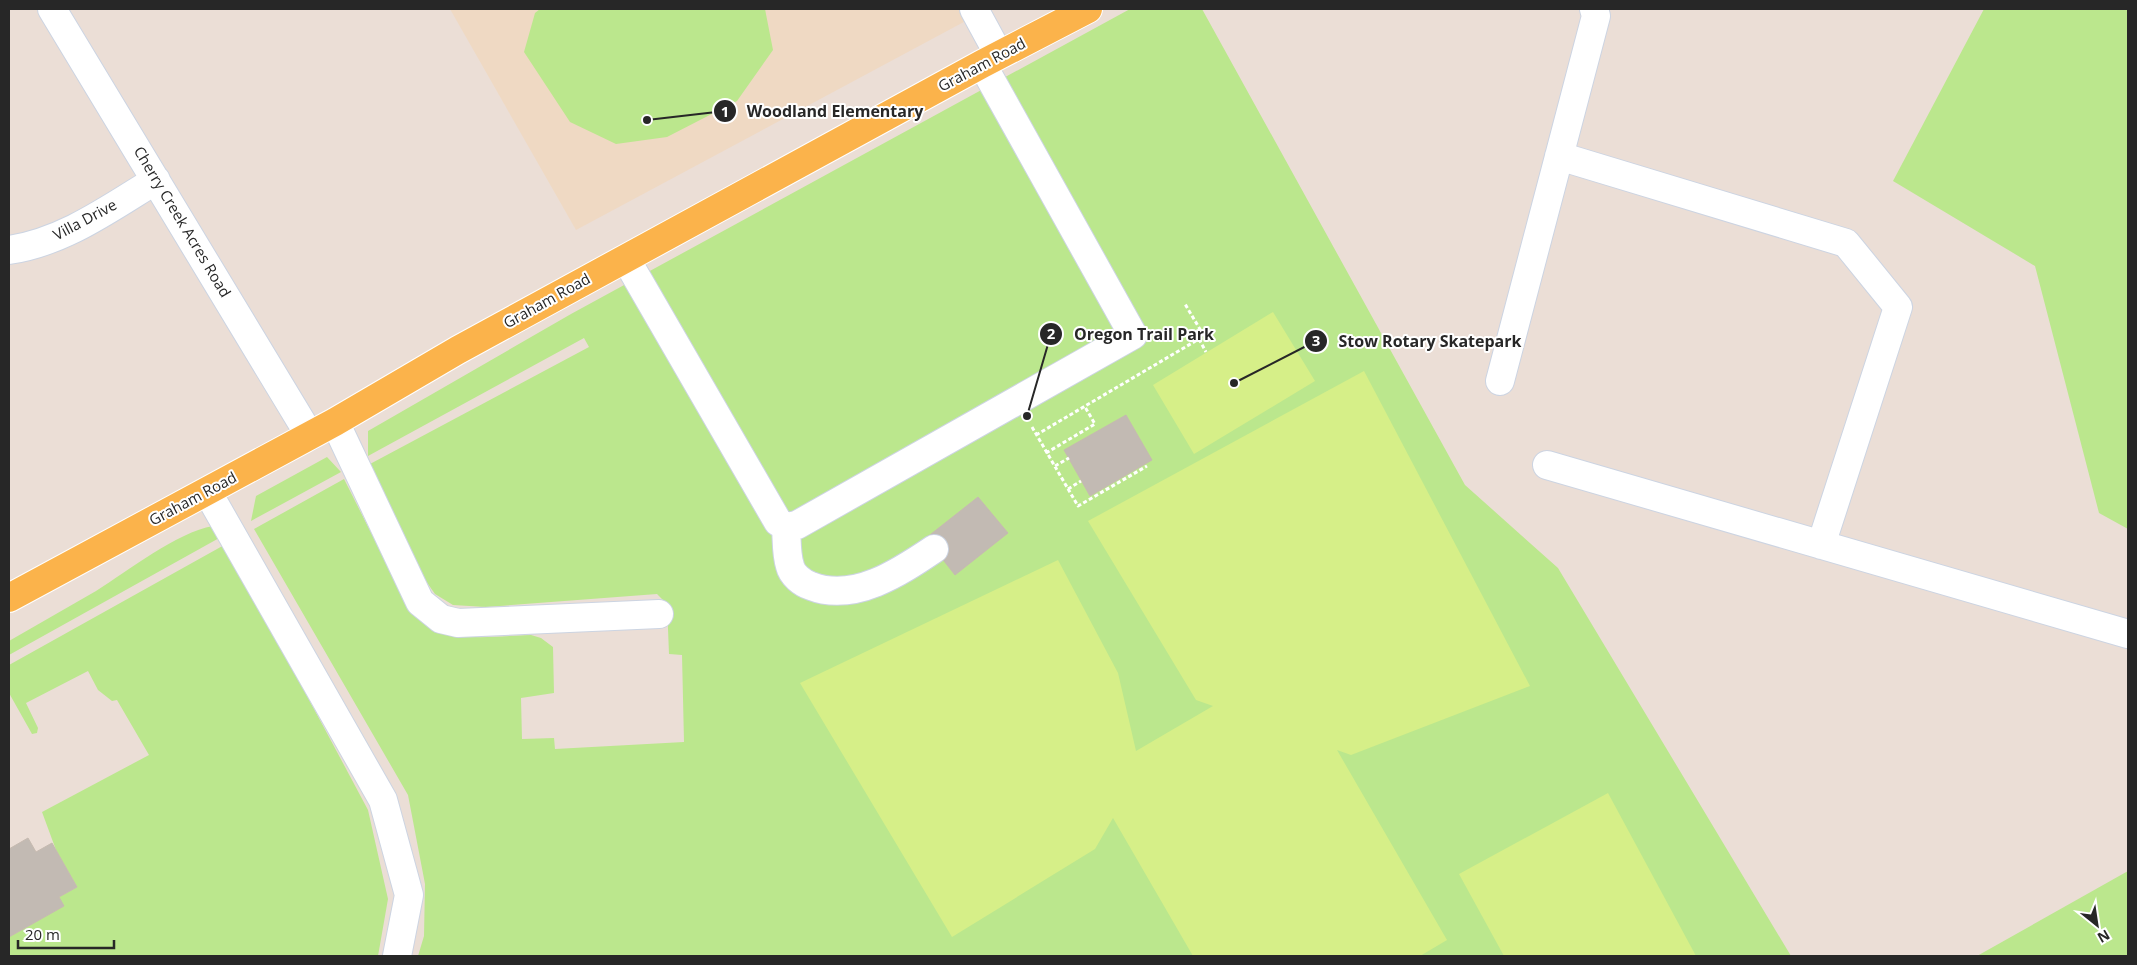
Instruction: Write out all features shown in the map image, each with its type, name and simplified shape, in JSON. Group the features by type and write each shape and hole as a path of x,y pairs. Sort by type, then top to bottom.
{"main road":[{"name":"Graham Road","path":"9,598 310,436 458,350 990,60 1088,9"}],"street":[{"name":"Cherry Creek Acres Road","path":"52,9 310,436"},
{"path":"626,259 778,522 786,527 797,525 1133,334 990,60 974,9"},
{"path":"1500,381 1596,16 1594,9"},
{"path":"1559,156 1846,243 1898,307 1821,545"},
{"name":"Villa Drive","path":"9,250 50,239 78,227 156,180"},
{"path":"335,422 420,602 441,619 476,624 659,614"},
{"path":"1546,465 2128,634"},
{"path":"207,491 383,800 409,895 397,956"},
{"path":"786,527 790,566 795,576 805,584 835,592 852,590 879,581 904,569 934,549"}],"path":[{"path":"1036,435 1204,336 1185,304"},
{"path":"1199,339 1206,352"},
{"path":"1016,401 1078,506 1147,466"},
{"path":"1046,453 1095,424 1085,407"},
{"path":"1055,466 1069,458"},
{"path":"1068,489 1081,480"}],"shaded area":[{"path":"450,9 988,9 576,230"}],"green space":[{"path":"540,9 765,9 773,50 737,101 667,137 616,144 570,122 524,52 535,13"},
{"path":"1130,9 1202,9 1465,485 1558,568 1791,956 418,956 424,936 425,884 408,795 254,529 344,479 411,612 424,623 438,630 467,637 531,635 541,638 553,647 554,693 521,698 522,739 554,738 555,749 684,742 682,655 669,654 667,604 657,594 486,607 453,605 435,594 421,574 370,464 589,347 584,338 368,456 368,431 571,314"},
{"path":"1984,9 2128,9 2128,529 2099,513 2035,266 1893,181"},
{"path":"1273,312 1315,381 1194,454 1153,385"},
{"path":"1364,371 1530,686 1351,755 1337,750 1447,940 1420,956 1193,956 1113,818 1095,849 952,937 800,683 1058,560 1118,673 1136,751 1213,706 1196,700 1088,521"},
{"path":"327,457 341,472 251,521 256,496"},
{"path":"213,526 221,537 9,655 9,641 96,591 169,544 184,536"},
{"path":"226,544 368,810 388,899 378,956 9,956 9,937 63,906 59,897 77,887 56,850 42,812 149,755 117,700 112,701 98,690 88,671 26,703 38,728 37,733 32,734 9,693 9,665"},
{"path":"1608,793 1696,956 1504,956 1459,874"},
{"path":"2128,871 2128,956 1977,956"}],"building":[{"path":"1126,415 1152,460 1090,496 1064,450"},
{"path":"978,497 1008,533 955,575 926,538"},
{"path":"28,838 36,852 52,843 77,887 59,897 64,906 9,937 9,849"}],"place":[{"name":"Woodland Elementary","path":"647,120"},
{"name":"Stow Rotary Skatepark","path":"1234,383"},
{"name":"Oregon Trail Park","path":"1027,416"}]}
